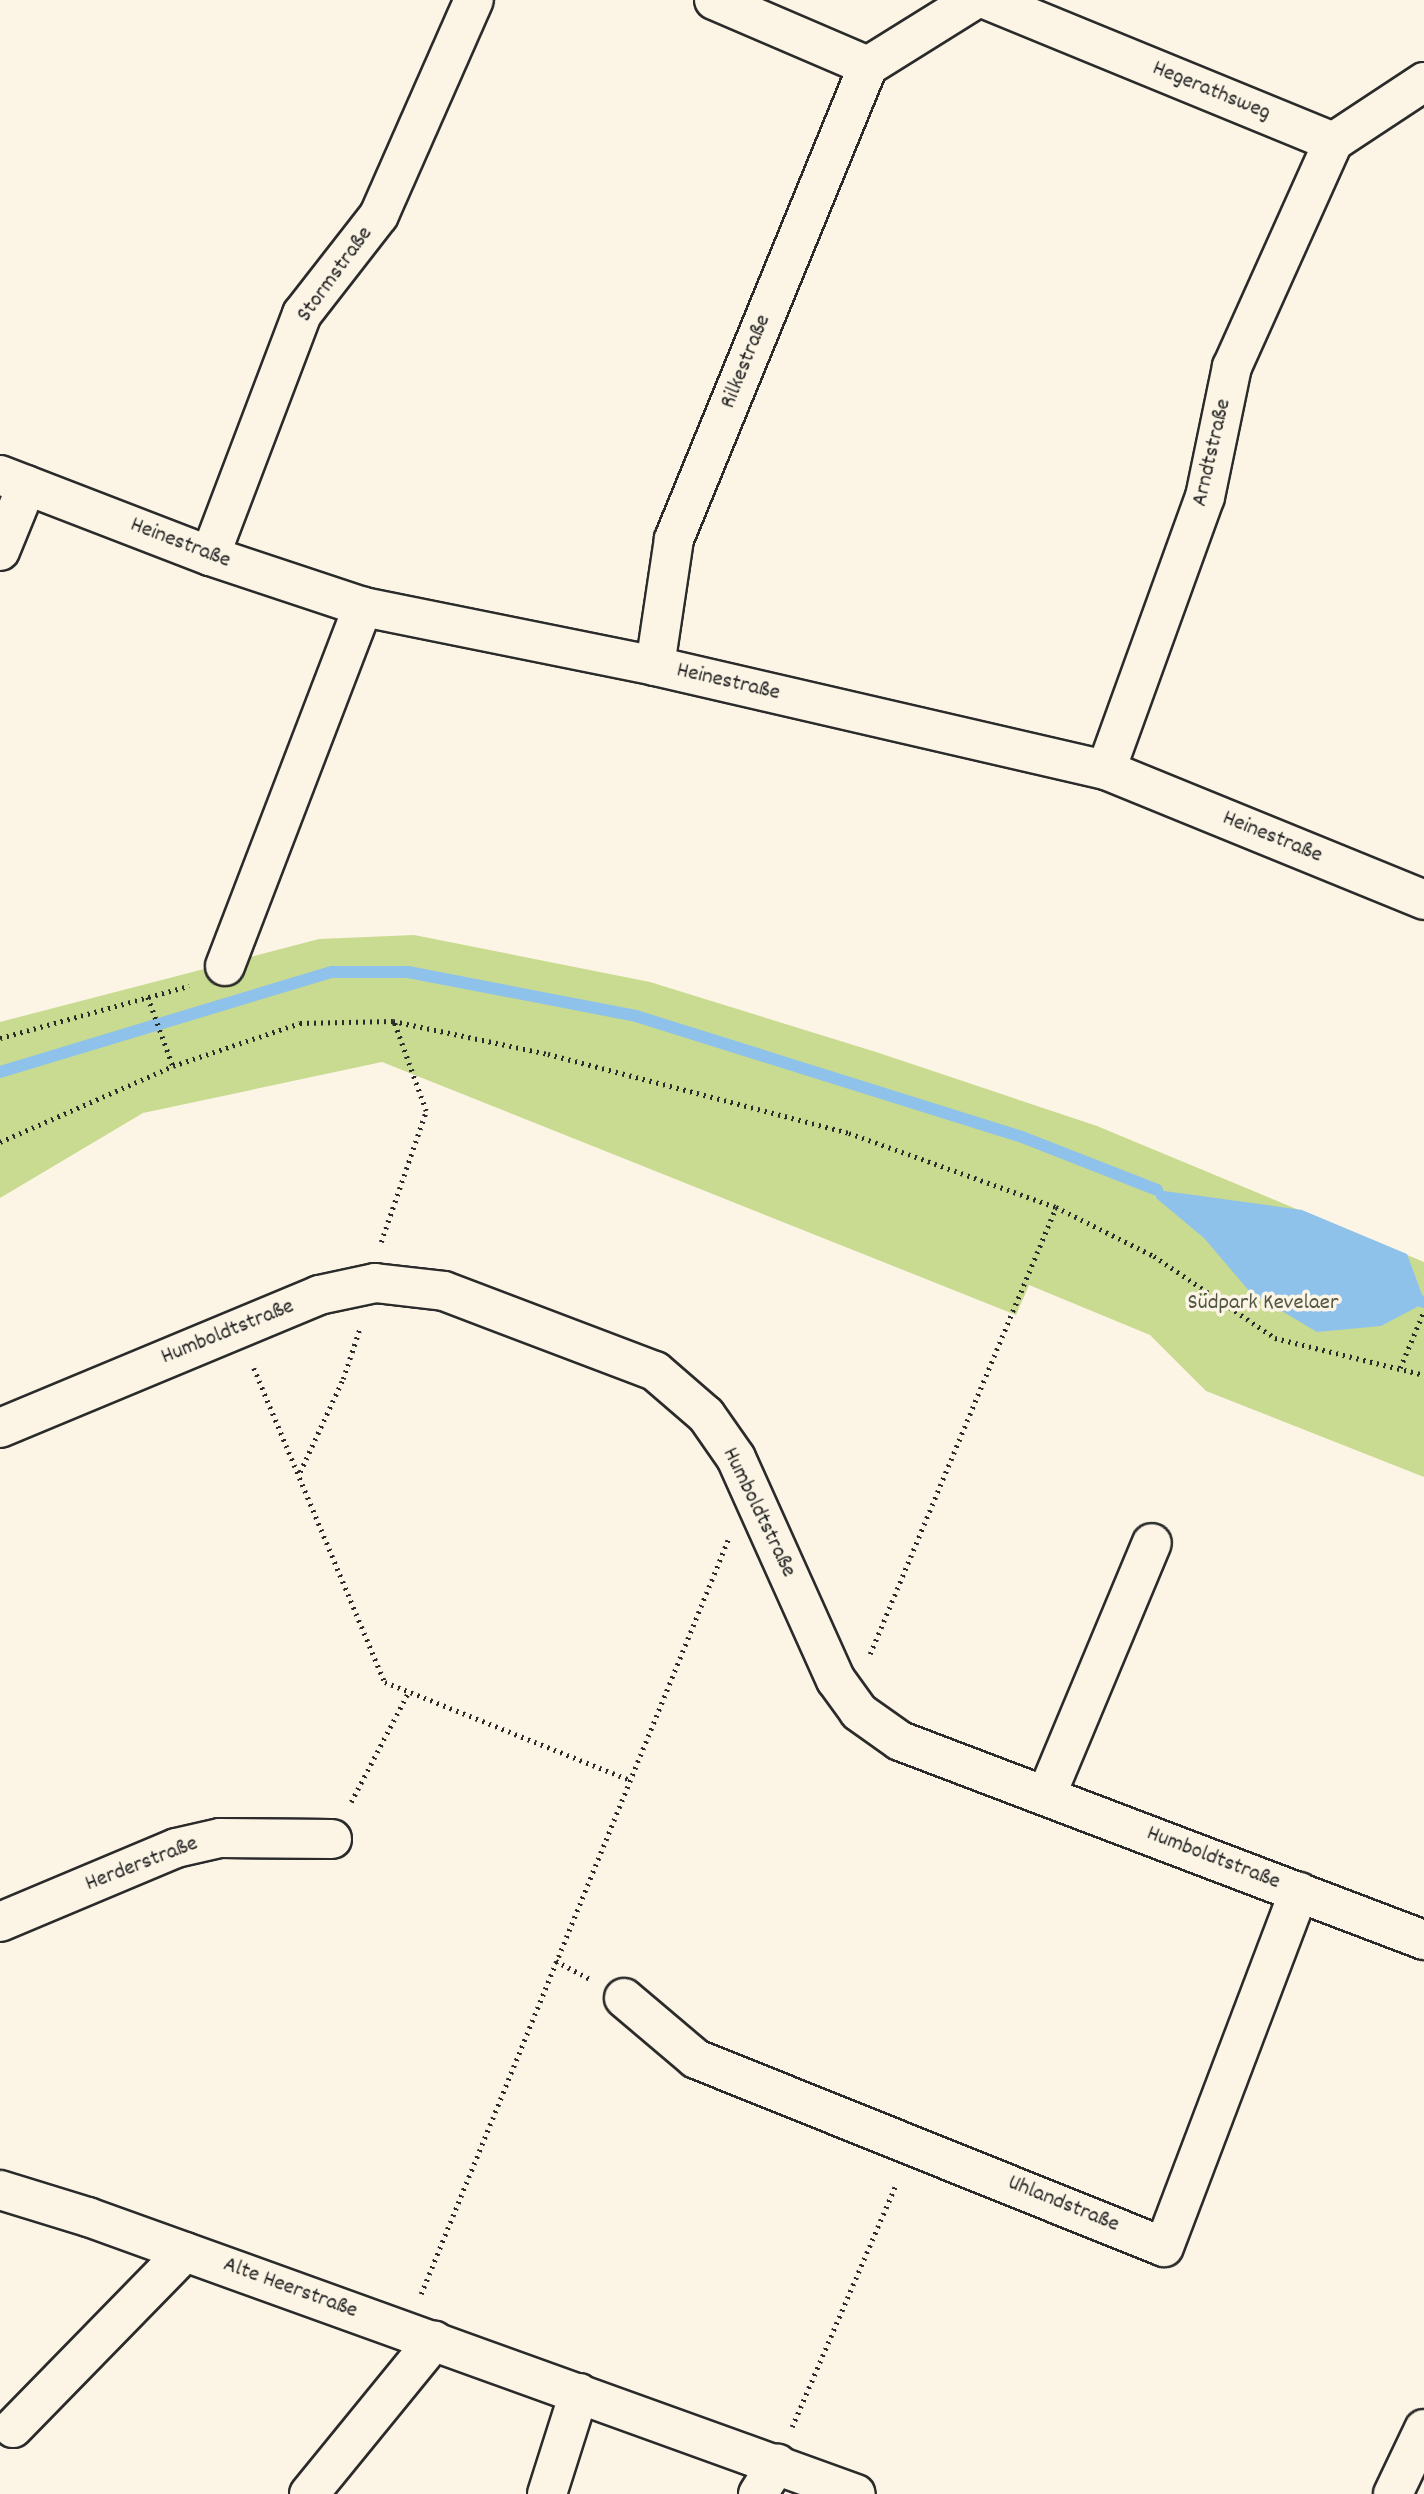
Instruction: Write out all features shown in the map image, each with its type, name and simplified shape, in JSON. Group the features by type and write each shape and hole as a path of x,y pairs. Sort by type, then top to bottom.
{"street":[{"name":"Stormstraße","path":"210,556 302,314 379,215 474,0"},
{"path":"714,0 868,66 974,0"},
{"name":"Hegerathsweg","path":"987,0 1333,142"},
{"name":"Rilkestraße","path":"655,666 674,540 868,66"},
{"path":"1333,142 1424,82"},
{"name":"Arndtstraße","path":"1106,770 1205,497 1232,367 1333,142"},
{"name":"Heinestraße","path":"0,551 13,480 210,556 363,607 655,666 1106,770 1424,900"},
{"path":"225,966 363,607"},
{"name":"Humboldtstraße","path":"0,1429 318,1296 375,1283 444,1291 655,1371 706,1415 736,1458 836,1680 859,1712 900,1741 1424,1940"},
{"path":"1046,1796 1152,1543"},
{"name":"Herderstraße","path":"0,1922 176,1848 219,1838 332,1839"},
{"name":"Uhlandstraße","path":"624,1998 695,2059 913,2144 1164,2247 1299,1892"},
{"name":"Alte Heerstraße","path":"0,2190 185,2252 579,2393 767,2479 856,2494"},
{"path":"13,2428 185,2252"},
{"path":"309,2494 420,2336"},
{"path":"547,2494 579,2393"},
{"path":"1392,2494 1424,2429"}],"path":[{"path":"0,1038 216,979 225,966"},
{"path":"148,997 173,1066"},
{"path":"300,1472 343,1379 375,1283 382,1236 426,1111 393,1021"},
{"path":"0,1142 173,1066 300,1023 393,1021 548,1054 849,1133 1056,1207 1154,1256 1275,1338 1424,1375"},
{"path":"836,1680 869,1656 1056,1207"},
{"path":"1400,1368 1424,1311"},
{"path":"237,1328 300,1472 385,1682 630,1780"},
{"path":"420,2336 630,1780 749,1488"},
{"path":"332,1839 409,1691"},
{"path":"767,2479 913,2144"}],"green space":[{"name":"Südpark Kevelaer","path":"414,935 650,982 876,1052 1097,1126 1424,1262 1424,1477 1206,1391 1150,1335 1029,1285 1016,1315 382,1062 143,1113 0,1198 0,1022 319,939"}],"water":[{"path":"1157,1190 1302,1210 1407,1254 1423,1297 1417,1307 1381,1326 1317,1332 1250,1292 1204,1238 1156,1198"}],"waterway":[{"path":"0,1072 332,972 408,972 636,1016 1022,1137 1157,1190"},
{"path":"1420,1301 1424,1302"}]}
